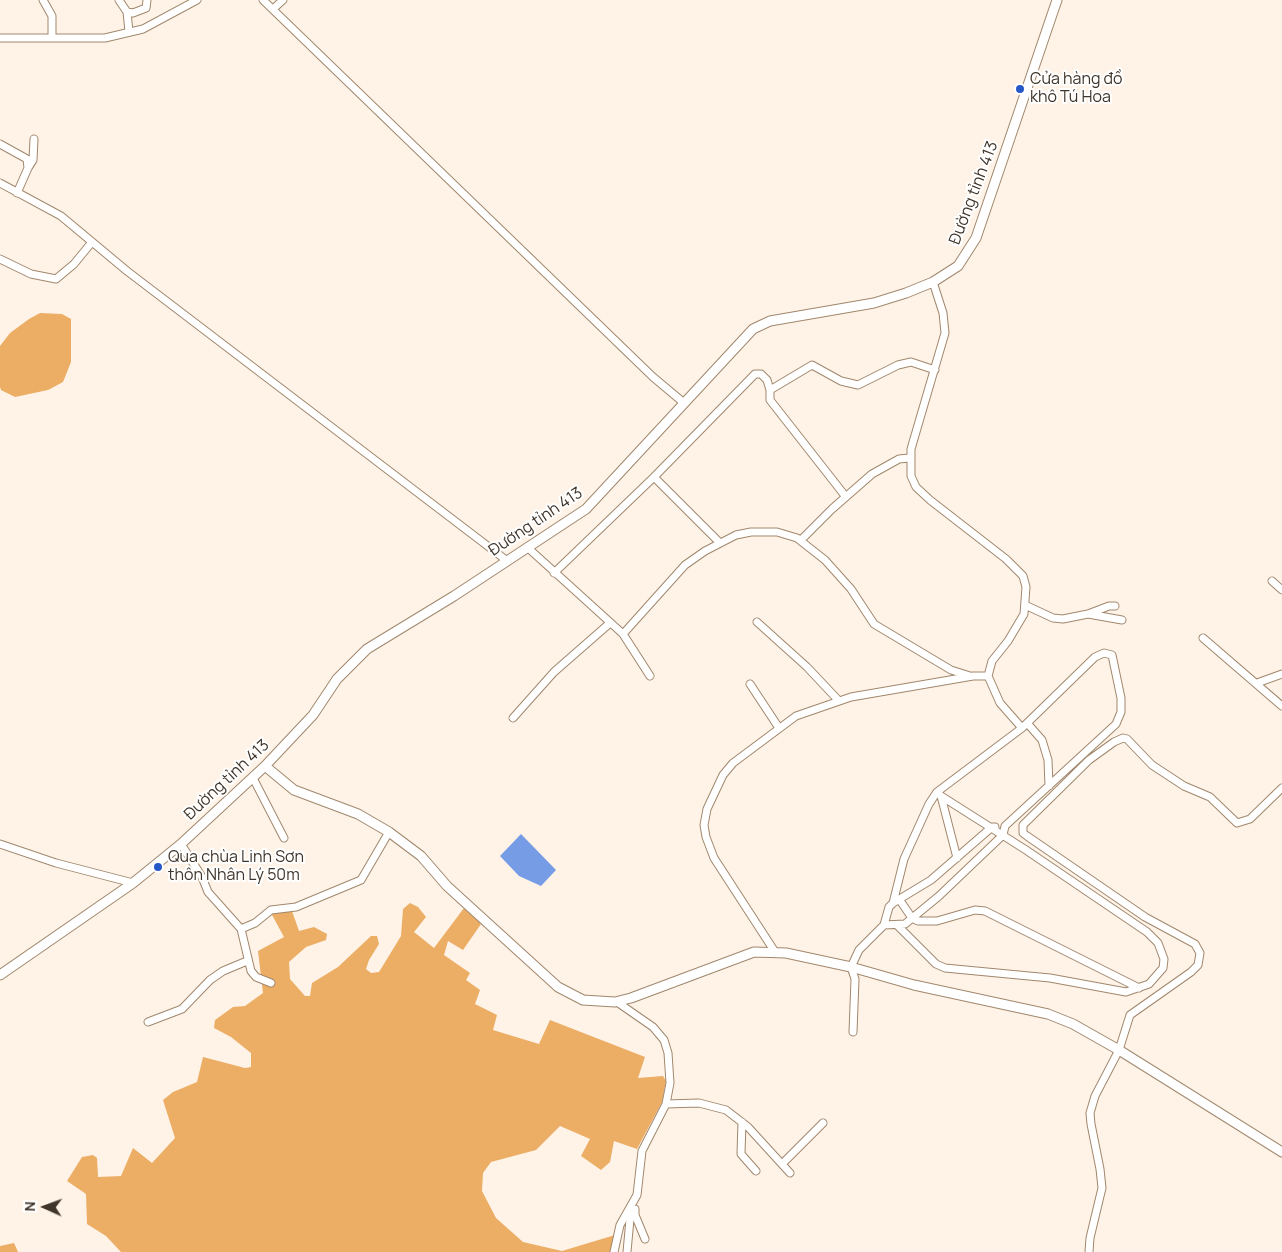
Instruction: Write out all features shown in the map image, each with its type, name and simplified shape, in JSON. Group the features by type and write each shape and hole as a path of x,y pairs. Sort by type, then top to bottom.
{"main road":[{"name":"Đường tỉnh 413","path":"0,975 133,883 181,844 266,766 313,715 337,679 367,648 454,596 586,509 753,328 770,321 789,317 874,303 933,282 958,266 976,238 1057,0"},
{"path":"266,766 294,790 358,814 389,832 421,856 447,886 558,987 583,1000 618,1002 754,952 775,952 851,967 914,985 1048,1014 1073,1024 1119,1050 1282,1152"}],"street":[{"path":"43,0 52,16 52,38"},
{"path":"119,0 127,12 129,32"},
{"path":"127,12 133,13 146,8 147,0"},
{"path":"0,38 105,38 151,25 197,0"},
{"path":"263,0 652,377 684,403"},
{"path":"273,9 283,0"},
{"path":"17,193 33,160 34,139"},
{"path":"0,144 25,156 28,168"},
{"path":"0,183 61,216 92,242 506,560"},
{"path":"0,259 31,274 56,279 74,264 92,242"},
{"path":"933,282 943,314 945,333 909,458 911,476 916,487 1006,559 1023,576 1026,587 1024,614 1008,641 992,661 988,676 1000,703 1042,740 1048,760 1049,786"},
{"path":"770,390 812,365 841,381 858,385 898,365 911,362 935,370"},
{"path":"554,573 654,477 755,374 761,374 767,380 770,400 846,497"},
{"path":"801,540 872,474 899,459 909,458"},
{"path":"654,477 720,543"},
{"path":"623,634 685,565 736,535 764,531 785,534 801,540 830,565 856,596 874,624 951,670 973,676"},
{"path":"527,547 623,634 650,676"},
{"path":"1272,581 1282,590"},
{"path":"1025,605 1053,618 1063,619 1115,606"},
{"path":"1088,614 1122,620"},
{"path":"757,622 801,661 839,701"},
{"path":"513,718 554,672 610,623"},
{"path":"1203,638 1282,706"},
{"path":"884,925 905,924 939,896 1003,835 1005,826 1120,719 1121,698 1112,656 1104,653 1095,657 1024,725 929,804 904,859 896,901"},
{"path":"1257,683 1282,674"},
{"path":"775,952 714,858 704,825 707,809 723,775 733,763 796,716 839,701 973,676 988,676"},
{"path":"750,684 779,728"},
{"path":"1089,1252 1090,1238 1102,1188 1100,1169 1092,1140 1090,1113 1095,1096 1119,1050 1130,1015 1198,965 1201,960 1199,948 1187,938 1145,917 1027,836 1022,829 1025,821 1088,760 1123,738 1127,739 1152,765 1184,786 1210,797 1237,823 1250,819 1282,788"},
{"path":"253,778 284,838"},
{"path":"897,925 941,968 1080,982 1126,992 1149,984 1162,968 1164,959 1158,943 1147,932 992,827 939,794"},
{"path":"939,794 957,858"},
{"path":"853,1032 854,979 851,967 859,950 884,925 889,907 921,887 992,827 1005,826"},
{"path":"241,929 255,923 271,910 296,907 360,880 389,832"},
{"path":"0,844 56,863 133,883"},
{"path":"181,844 202,877 208,892 241,929 247,961 256,977 271,983"},
{"path":"896,901 912,918 926,922 975,910 985,911 1139,988"},
{"path":"148,1022 182,1009 210,980 223,971 247,961"},
{"path":"618,1002 653,1027 666,1044 670,1083 666,1104 642,1151 627,1252"},
{"path":"666,1104 683,1102 712,1104 726,1110 742,1122 790,1173"},
{"path":"742,1122 741,1154 756,1171"},
{"path":"782,1164 799,1144 823,1123"},
{"path":"633,1205 645,1239"},
{"path":"614,1252 620,1225 633,1205"}],"shaded area":[{"path":"40,313 62,314 71,319 71,362 63,382 48,390 15,397 1,390 0,387 0,346 10,333"},
{"path":"410,903 418,907 426,917 414,932 434,948 464,908 481,924 463,950 448,941 444,955 470,973 466,980 480,990 475,1004 497,1015 493,1030 539,1044 550,1020 645,1057 638,1078 663,1076 666,1081 662,1102 637,1149 614,1141 610,1162 601,1170 581,1156 590,1139 560,1126 536,1150 491,1162 483,1173 482,1191 496,1218 523,1242 562,1251 615,1235 613,1252 121,1252 106,1236 87,1224 86,1194 67,1181 82,1157 93,1155 97,1158 98,1177 121,1176 133,1148 152,1163 175,1138 163,1100 173,1092 197,1082 203,1057 245,1068 251,1067 251,1053 231,1037 214,1028 215,1020 233,1007 245,1006 263,993 258,951 284,937 271,913 276,909 292,911 299,931 314,927 327,934 326,940 306,947 289,962 290,979 305,996 310,996 312,983 338,967 371,936 377,936 379,944 366,969 371,973 379,972 401,936 403,909"},
{"path":"14,1243 18,1252 0,1252 0,1246"}],"water":[{"path":"521,834 556,870 541,886 519,876 500,856"}],"place":[{"name":"Cửa hàng đồ khô Tú Hoa","path":"1020,89"},
{"name":"Qua chùa Linh Sơn thôn Nhân Lý 50m","path":"158,867"}]}
